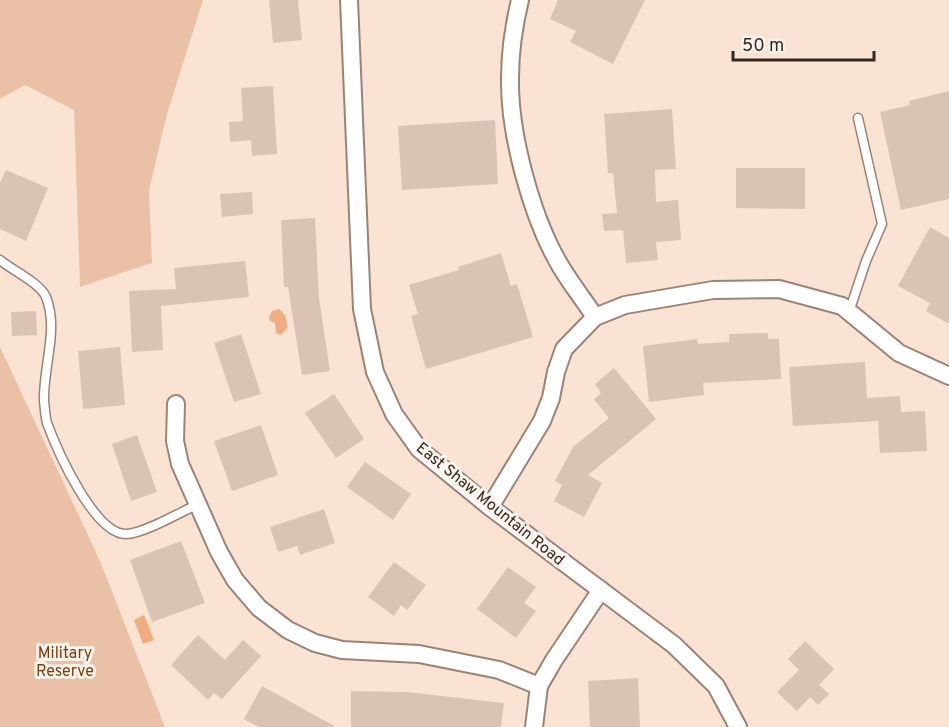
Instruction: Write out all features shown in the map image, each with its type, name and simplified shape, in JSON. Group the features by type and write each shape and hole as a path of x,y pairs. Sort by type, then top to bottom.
{"street":[{"name":"East Shaw Mountain Road","path":"349,0 362,309 375,372 394,414 419,449 490,507 674,645 716,686 738,727"},
{"path":"520,0 511,52 510,80 515,129 527,184 543,232 556,258 595,317"},
{"path":"490,507 542,421 552,398 556,372 564,349 595,317 626,306 713,290 780,288 842,306 899,352 949,376"},
{"path":"176,404 175,441 180,464 219,552 235,580 259,608 288,630 315,643 342,650 419,654 499,670 539,686"},
{"path":"534,727 539,686 601,590"}],"lane":[{"path":"849,312 866,261 882,224 858,118"},
{"path":"0,260 35,284 45,294 51,326 44,398 46,421 80,490 98,518 109,528 126,534 146,528 198,504"}],"green space":[{"path":"0,0 203,0 167,114 149,190 152,263 80,287 74,110 25,85 0,99"},
{"name":"Military Reserve","path":"0,347 100,561 165,727 0,727"}],"shaded area":[{"path":"279,309 285,315 288,327 281,335 276,333 275,323 270,321 269,317 272,311"},
{"path":"144,615 154,640 143,644 134,620"}],"building":[{"path":"269,0 298,0 302,40 273,43"},
{"path":"558,0 645,0 613,64 570,42 576,31 550,19"},
{"path":"273,86 277,154 252,156 251,140 230,142 229,122 243,121 241,88"},
{"path":"949,91 949,199 901,210 880,112 910,105 909,101"},
{"path":"672,109 676,169 655,170 656,202 678,200 681,240 656,242 658,260 626,263 623,230 604,231 602,214 617,213 613,173 608,173 604,114"},
{"path":"495,120 498,184 402,190 398,126"},
{"path":"736,168 805,168 805,209 736,208"},
{"path":"6,170 48,188 26,241 0,229 0,183"},
{"path":"252,192 253,214 222,217 220,194"},
{"path":"315,218 319,298 330,371 302,375 288,287 284,287 281,220"},
{"path":"930,227 949,238 949,324 926,311 930,303 898,286"},
{"path":"501,253 511,286 517,284 533,337 426,369 411,316 418,314 409,285 459,270 458,267"},
{"path":"245,261 249,297 161,306 163,350 132,352 129,291 176,289 174,268"},
{"path":"36,311 37,335 12,336 11,312"},
{"path":"768,333 768,339 779,339 781,379 703,383 704,395 649,402 643,346 697,339 698,344 729,342 729,334"},
{"path":"241,334 261,394 234,402 214,343"},
{"path":"120,347 125,405 83,409 78,351"},
{"path":"865,362 867,398 900,396 901,412 925,411 927,451 880,453 878,421 793,426 789,367"},
{"path":"614,368 656,419 588,475 602,483 584,517 554,501 562,485 555,481 573,447 609,418 594,399 601,393 595,384"},
{"path":"334,394 364,439 336,458 305,413"},
{"path":"261,425 278,475 232,491 214,441"},
{"path":"137,435 157,492 131,501 112,444"},
{"path":"365,462 411,494 393,520 347,487"},
{"path":"324,509 335,543 300,555 297,546 278,552 270,527"},
{"path":"181,541 205,603 152,622 130,560"},
{"path":"394,562 426,585 407,610 401,605 394,616 368,597"},
{"path":"508,567 536,587 524,603 536,611 516,638 477,609"},
{"path":"198,635 225,660 243,640 261,656 222,699 214,693 208,700 171,665"},
{"path":"805,641 834,669 819,685 829,694 818,705 810,697 797,711 777,692 799,670 788,659"},
{"path":"638,678 640,727 590,727 588,681"},
{"path":"262,686 336,727 259,727 244,719"},
{"path":"351,691 407,692 504,703 501,727 351,727"}]}
